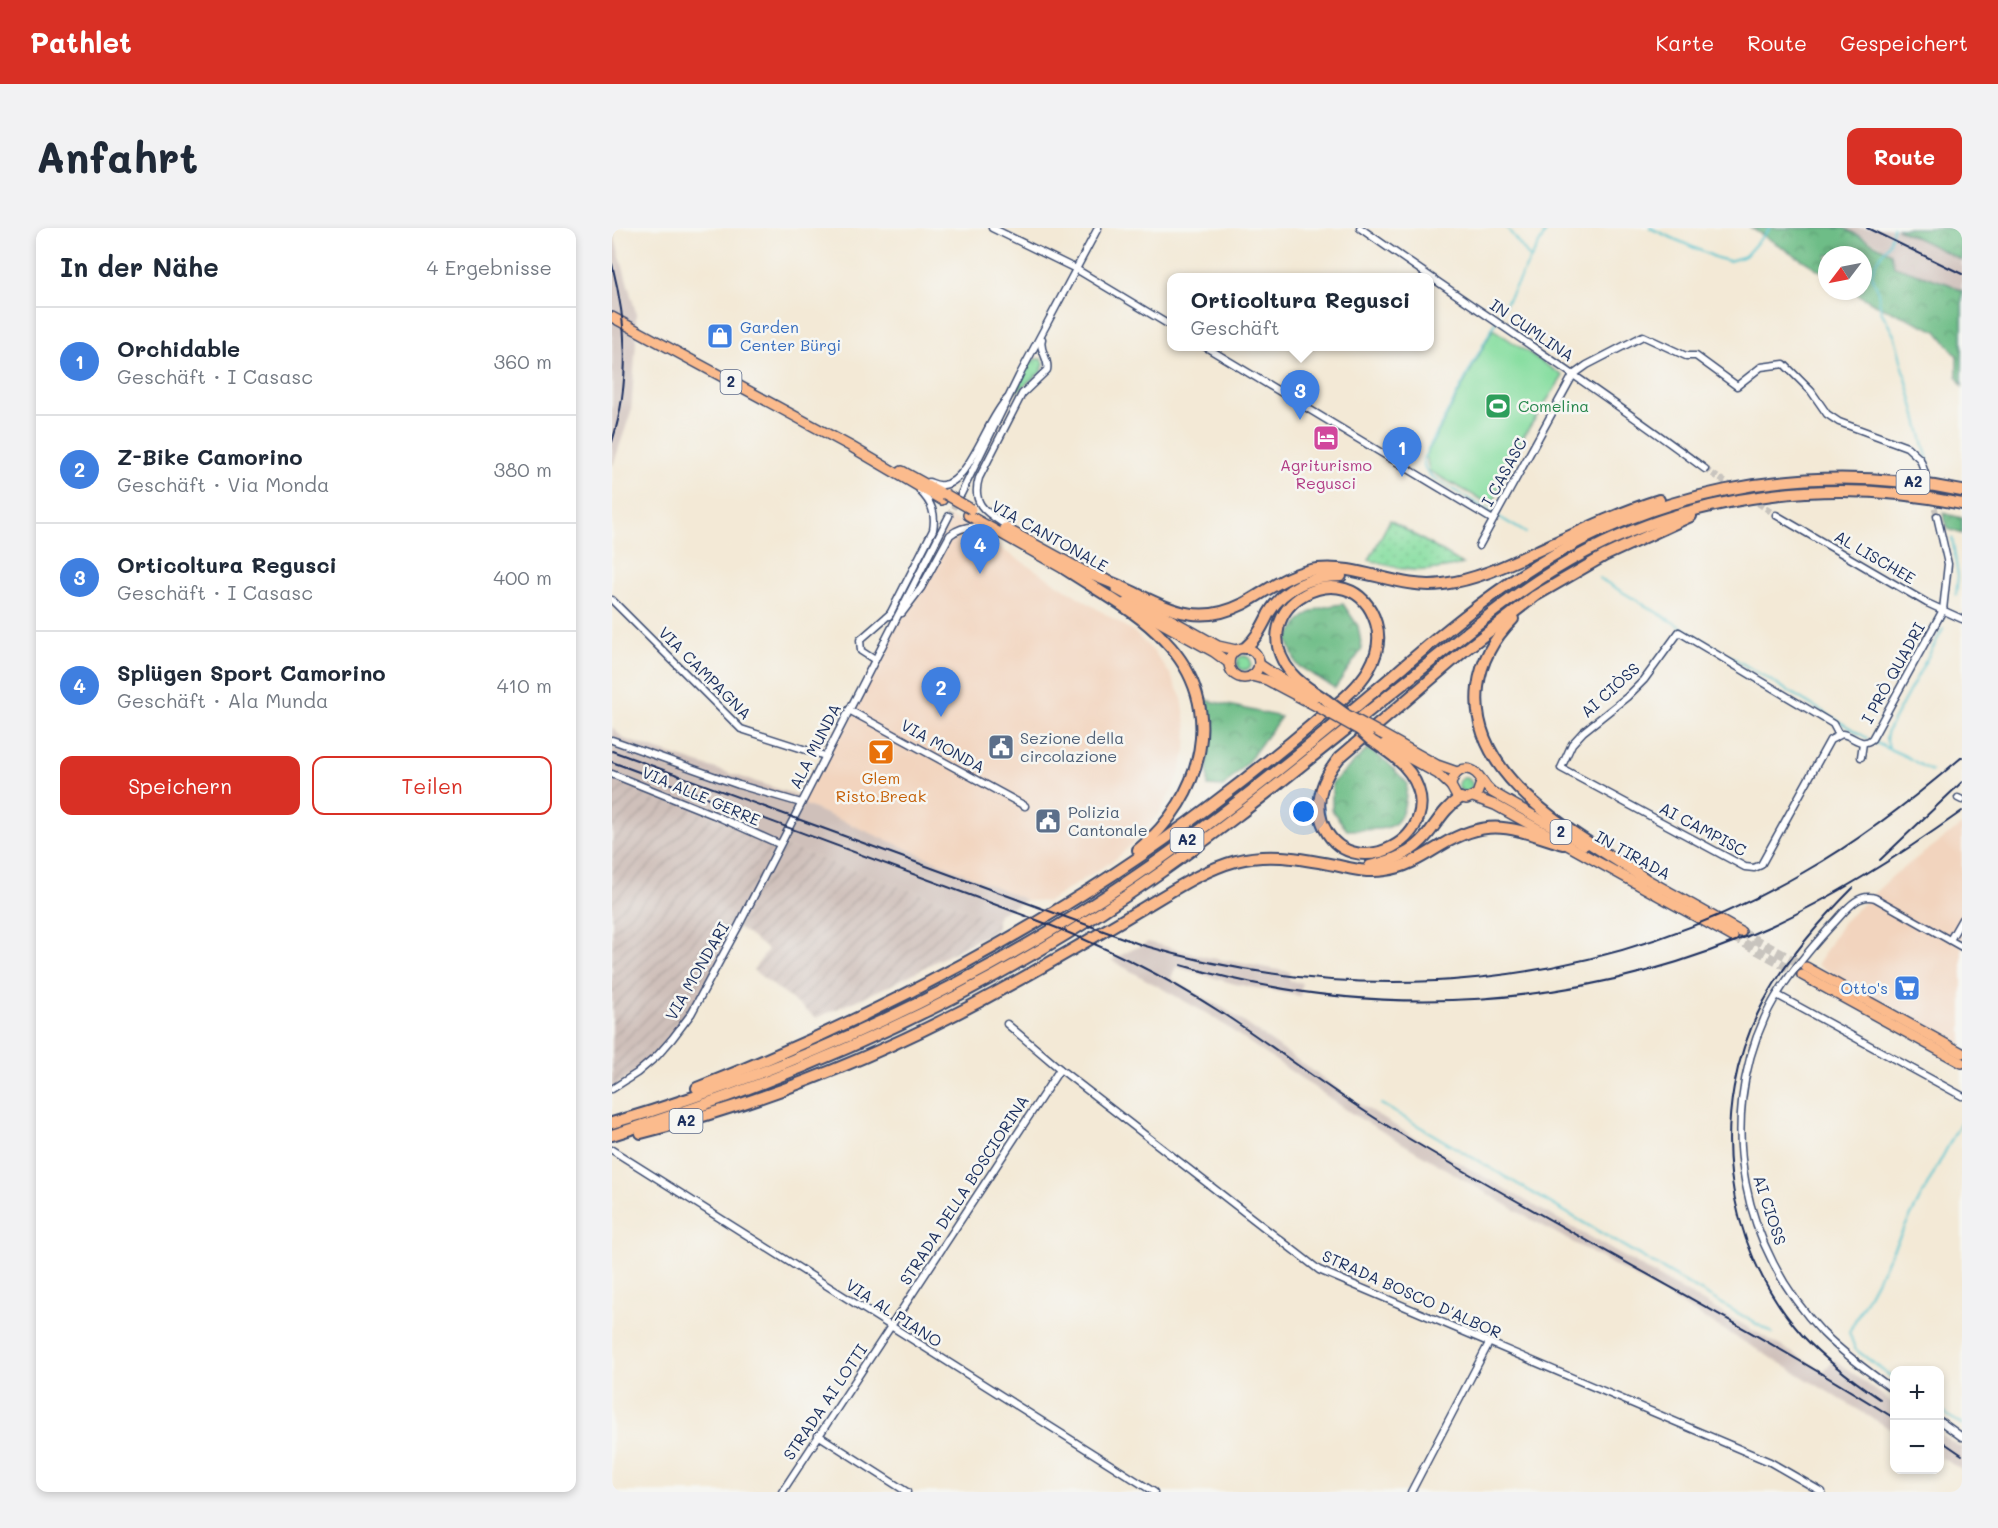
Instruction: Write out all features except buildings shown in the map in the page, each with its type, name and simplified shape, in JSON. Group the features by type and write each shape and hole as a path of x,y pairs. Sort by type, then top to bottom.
{"highway":[{"name":"A2","path":"1240,649 1256,637 1279,600 1303,583 1320,577 1386,580 1425,586 1462,581 1506,565 1643,505 1690,491 1721,490 1798,479 1851,478 1911,482 1962,491"},
{"name":"A2","path":"612,1123 701,1094 819,1049 927,999 1029,944 1119,888 1204,828 1308,746 1458,622 1521,575 1565,548 1612,525 1655,508 1721,490"},
{"name":"A2","path":"612,1135 725,1098 815,1063 921,1015 1020,962 1105,910 1202,844 1482,620 1536,580 1587,551 1631,531 1677,515 1724,503 1772,495 1844,491 1905,494 1962,504"},
{"name":"A2","path":"1362,732 1375,737 1409,773 1417,787 1420,801 1416,822 1409,834 1392,849 1374,854 1354,852 1343,846 1332,838 1325,827 1319,803 1322,788 1339,758 1358,739 1465,650 1547,588 1604,556 1724,503"},
{"name":"A2","path":"1065,569 1144,622 1166,641 1191,678 1201,713 1202,740 1199,757 1184,796 1169,818 1149,840 1095,884"},
{"name":"A2","path":"1085,572 1165,608 1199,615 1229,610 1287,578 1312,570 1348,571 1386,580"},
{"name":"A2","path":"612,1118 720,1079 860,1016 968,960 1157,844 1228,792 1340,701 1360,682 1375,656 1378,642 1377,625 1370,610 1360,599 1349,591 1332,587 1314,589 1298,597 1285,612 1278,632 1280,653 1290,671 1322,703 1345,714"},
{"name":"A2","path":"1547,588 1506,625 1486,656 1480,674 1477,699 1482,731 1496,762 1525,794 1554,818 1644,878"},
{"name":"A2","path":"1349,868 1377,865 1404,855 1423,839 1443,812 1460,798"},
{"name":"A2","path":"612,1140 666,1127 768,1096 877,1053 985,999 1181,886 1224,865 1272,856 1376,871 1401,867 1462,834 1485,827 1514,828 1563,844"}],"main road":[{"name":"VIA CANTONALE","path":"612,317 915,481 1026,544 1065,569 1215,652 1229,663"},
{"name":"VIA CANTONALE","path":"1026,544 1085,572 1218,646 1240,649"},
{"path":"1240,649 1256,653 1259,664 1258,670 1246,678 1232,671 1229,663 1231,656 1240,649"},
{"path":"1259,664 1322,703 1362,732"},
{"path":"1251,676 1267,680 1322,703"},
{"path":"1345,714 1375,737 1438,774 1460,798 1473,798 1479,792 1481,783 1478,775 1465,769 1457,772 1451,786"},
{"path":"1375,737 1457,772"},
{"name":"IN TIRADA","path":"1481,783 1503,799 1644,878 1737,934 1563,844"},
{"name":"2","path":"1473,798 1495,805 1563,844"},
{"path":"1962,1053 1804,971 1962,1065"}],"street":[{"path":"992,228 1076,269 1167,325"},
{"path":"961,494 1007,399 1098,228"},
{"name":"IN CUMLINA","path":"1360,228 1425,273"},
{"name":"IN CUMLINA","path":"1434,280 1573,375 1587,365 1644,336 1686,356 1696,356 1737,386 1761,367 1782,364 1811,391 1830,417 1908,447 1917,454 1925,473"},
{"path":"1004,409 1047,370 1048,363 1040,347 1046,329"},
{"name":"I CASASC","path":"1213,351 1495,517"},
{"path":"1029,358 1035,355 1045,357"},
{"path":"1573,375 1630,412 1705,469"},
{"name":"I CASASC","path":"1479,546 1573,375"},
{"path":"1022,394 979,478 976,492 984,511 1026,544"},
{"path":"915,481 945,485 957,480 967,468 996,412 1007,399"},
{"name":"ALA MUNDA","path":"889,616 933,530 935,519 933,510 915,481"},
{"name":"AL LISCHEE","path":"1776,515 1927,603 1962,619"},
{"name":"ALA MUNDA","path":"779,844 949,516"},
{"path":"1936,516 1948,564 1943,610"},
{"name":"ALA MUNDA","path":"894,622 921,588 947,539 957,530 974,526 984,528 1026,544"},
{"name":"ALA MUNDA","path":"875,660 861,651 860,640 889,616 908,596"},
{"name":"VIA CAMPAGNA","path":"612,600 741,729 825,756"},
{"name":"I PRÒ QUADRI","path":"1863,743 1872,739 1943,610"},
{"name":"AI CIÒSS","path":"1562,768 1572,744 1644,680 1679,632 1833,724 1839,735"},
{"name":"VIA MONDA","path":"849,710 1025,806"},
{"path":"1839,735 1848,735 1863,743 1862,757"},
{"name":"AI CAMPISC","path":"1562,768 1737,862 1754,868 1764,862 1828,743 1839,735"},
{"path":"612,740 739,785 801,803"},
{"name":"VIA ALLE GERRE","path":"612,774 779,844"},
{"name":"VIA MONDARI","path":"612,1089 649,1064 682,1027 733,936 779,844"},
{"name":"AI CIOSS","path":"1890,1387 1850,1358 1809,1317 1785,1284 1774,1264 1750,1201 1739,1130 1743,1090 1756,1039 1766,1016 1807,955 1861,897 1875,898 1950,940"},
{"path":"1962,919 1950,940 1962,947"},
{"path":"1779,996 1962,1096"},
{"name":"STRADA BOSCO D'ALBOR","path":"1007,1024 1060,1069 1319,1270 1770,1462 1822,1492"},
{"name":"STRADA DELLA BOSCIORINA","path":"891,1326 1060,1069"},
{"name":"VIA AL PIANO","path":"612,1150 1154,1492"},
{"name":"STRADA AI LOTTI","path":"782,1492 891,1326"},
{"path":"1411,1492 1489,1342"},
{"path":"1944,1424 1962,1437"},
{"path":"818,1435 907,1492"}],"shaded area":[{"path":"612,228 636,313 636,342 631,412 612,468"},
{"path":"1844,228 1896,228 1946,251 1962,260 1962,291 1949,284 1894,266 1880,245"},
{"path":"949,516 1134,632 1155,653 1170,674 1182,699 1187,729 1186,750 1177,780 1160,812 1117,858 1048,902 1026,900 980,882 801,803"},
{"path":"612,727 624,739 796,795 801,803 1026,900 999,914 997,920 779,844 612,774"},
{"path":"612,774 779,844 997,920 997,929 893,984 816,1018 753,970 768,950 738,927 691,1014 666,1047 612,1089"},
{"path":"1962,825 1962,1044 1817,965 1843,922 1895,874"},
{"path":"1148,942 1206,957 1290,972 1289,981 1302,983 1300,996 1235,984 1176,967 1171,978 1228,1011 1361,1105 1409,1134 1824,1371 1834,1359 1890,1401 1890,1429 1630,1274 1527,1217 1351,1113 1211,1016 1111,960"},
{"path":"1944,1437 1962,1448 1962,1470 1944,1459"}],"green space":[{"path":"1751,228 1844,228 1891,253 1894,266 1949,284 1962,291 1962,386 1957,377 1957,356 1937,331 1868,300 1872,300 1872,246 1818,246 1818,269"},
{"path":"1896,228 1962,228 1962,260"},
{"name":"Comelina","path":"1493,329 1563,376 1523,437 1501,477 1493,506 1429,471 1426,455"},
{"path":"1035,359 1041,359 1044,363 1042,371 1015,393 1029,363"},
{"path":"1943,513 1962,518 1962,534 1948,529"},
{"path":"1390,520 1463,564 1416,570 1369,560"},
{"path":"1343,604 1358,626 1362,649 1335,688 1297,665 1287,640 1309,613 1323,607"},
{"path":"1244,656 1249,658 1251,663 1249,668 1244,670 1239,668 1237,663 1239,658"},
{"path":"1206,700 1281,717 1246,764 1223,787 1208,786"},
{"path":"1368,749 1387,762 1407,783 1403,812 1398,820 1385,828 1347,830 1332,810 1332,783"},
{"path":"1465,778 1470,780 1472,785 1470,790 1465,792 1460,790 1458,785 1460,780"}],"waterway":[{"path":"1507,228 1530,258"},
{"path":"1526,533 1432,477 1425,469 1423,459 1548,228"},
{"path":"1650,228 1717,258 1729,261 1745,256 1770,228"},
{"path":"1893,228 1889,244 1876,262 1872,278 1877,287 1881,311 1895,337 1928,461"},
{"path":"1952,538 1958,576 1956,595"},
{"path":"1599,578 1867,738"},
{"path":"1889,748 1886,738 1888,730 1943,629"},
{"path":"1874,742 1931,771"},
{"path":"1381,1104 1772,1333"},
{"path":"1890,1376 1855,1349 1849,1332 1962,1120"},
{"path":"1944,1413 1962,1425"}],"tunnel":[{"path":"1705,469 1776,515"},
{"path":"1925,473 1937,516"},
{"path":"949,516 958,499"},
{"path":"1741,932 1806,967"},
{"path":"1733,937 1802,975"}],"railway":[{"path":"1867,228 1962,274"},
{"path":"612,264 621,309 625,353 622,397 612,442"},
{"path":"612,751 1142,945 1226,966 1311,978 1396,982 1480,978 1564,964 1646,942 1726,912 1804,872 1846,847 1905,804 1962,757"},
{"path":"612,762 1034,919 1131,961 1222,1013 1391,1128 1770,1343 1890,1416"},
{"path":"1880,860 1962,782"},
{"path":"1181,965 1255,983 1329,995 1405,1000 1480,999 1554,991 1628,976 1701,954 1771,926 1869,873 1962,811"},
{"path":"1853,888 1816,928 1782,972 1763,1003 1745,1044 1734,1087 1729,1131 1731,1175 1739,1218 1754,1260 1775,1299 1802,1335 1820,1353 1880,1399"},
{"path":"1944,1443 1962,1455"}],"place":[{"name":"Garden Center Bürgi","path":"720,336"},
{"name":"Comelina","path":"1498,406"},
{"name":"Orticoltura Regusci","path":"1300,420"},
{"name":"Agriturismo Regusci","path":"1326,438"},
{"name":"Orchidable","path":"1402,477"},
{"name":"Splügen Sport Camorino","path":"980,574"},
{"name":"Z-Bike Camorino","path":"941,717"},
{"name":"Sezione della circolazione","path":"1001,747"},
{"name":"Glem Risto.Break","path":"881,752"},
{"name":"Polizia Cantonale","path":"1048,821"},
{"name":"Otto's","path":"1907,988"}]}
